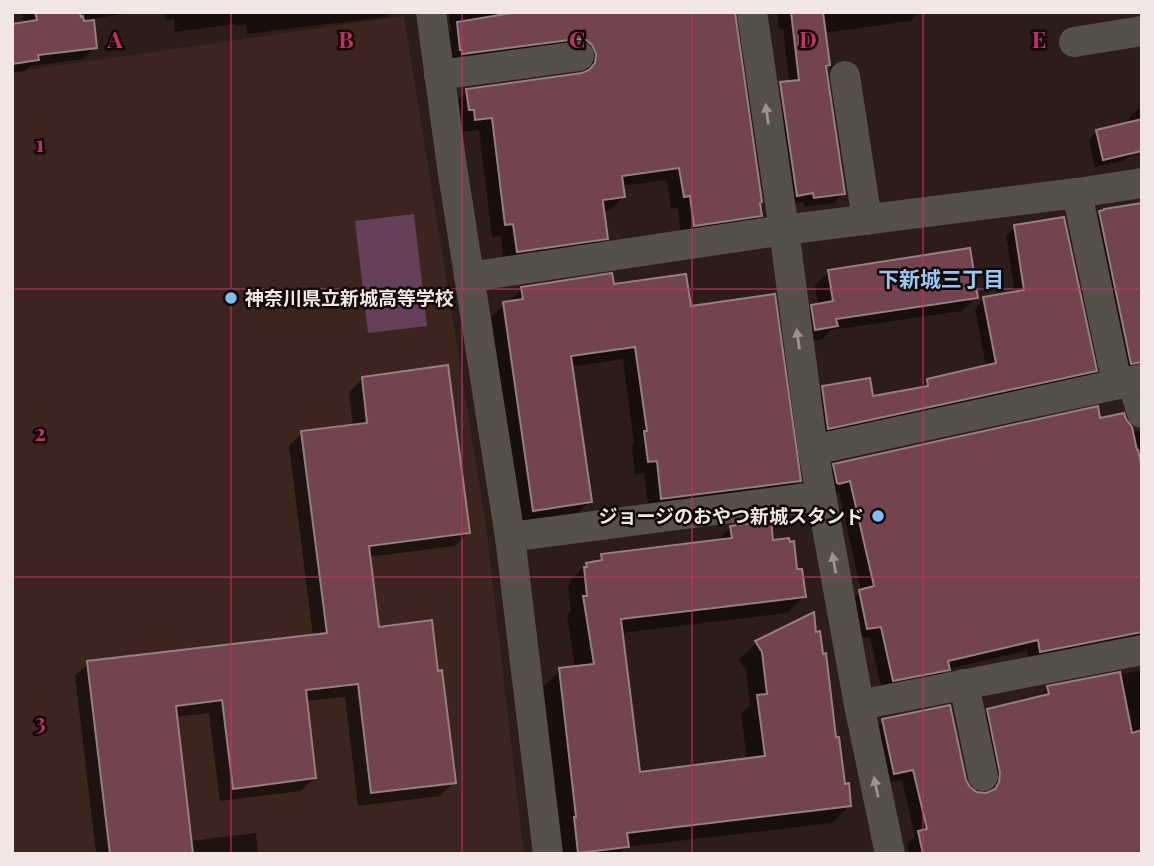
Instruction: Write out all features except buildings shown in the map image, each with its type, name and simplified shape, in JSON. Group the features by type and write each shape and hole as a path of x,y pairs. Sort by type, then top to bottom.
{"street":[{"path":"430,12 510,537 548,854"},
{"path":"752,12 813,450 859,705 890,854"},
{"path":"1074,42 1142,31"},
{"path":"439,75 579,56"},
{"path":"845,76 867,219"},
{"path":"469,277 784,230 1142,183"},
{"path":"1077,193 1130,381 1142,413"},
{"path":"813,450 1130,381"},
{"path":"510,537 821,496"},
{"path":"859,705 1142,650"},
{"path":"964,684 983,776"}],"shaded area":[{"name":"神奈川県立新城高等学校","path":"404,16 486,525 524,854 12,854 12,72"},
{"path":"414,214 427,326 368,333 355,221"}],"place":[{"name":"神奈川県立新城高等学校","path":"231,298"},
{"name":"ジョージのおやつ新城スタンド","path":"878,516"}],"district":[{"name":"下新城三丁目","path":"941,280"}]}
